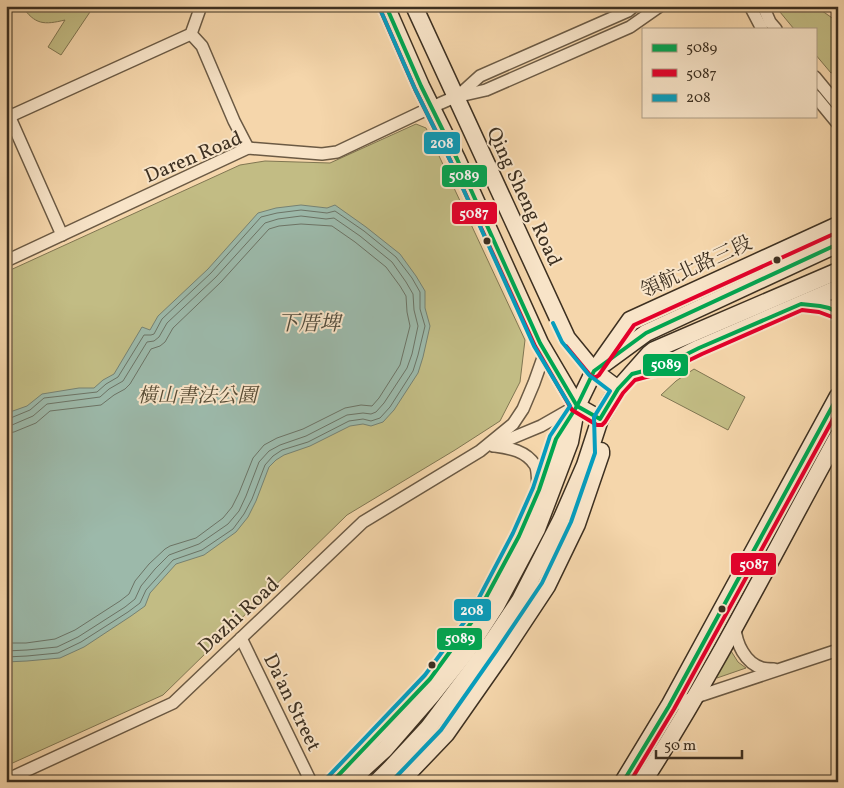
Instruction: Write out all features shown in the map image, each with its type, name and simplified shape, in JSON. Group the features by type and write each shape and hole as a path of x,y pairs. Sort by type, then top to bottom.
{"street":[{"path":"62,235 7,115 191,34 202,6"},
{"path":"386,6 421,86 457,159 545,352 577,406 600,419"},
{"name":"Qing Sheng Road","path":"414,6 567,338 594,371 618,389"},
{"path":"455,97 480,76 628,11 634,6"},
{"path":"455,97 486,90 630,27 660,6"},
{"path":"750,6 761,28"},
{"path":"763,6 770,22 775,28"},
{"path":"191,34 202,46 234,121 248,148"},
{"path":"816,78 838,105"},
{"name":"Daren Road","path":"6,261 248,148 322,154 337,152 455,97"},
{"path":"816,97 838,124"},
{"name":"領航北路三段","path":"577,406 594,371 630,320 838,225"},
{"path":"594,371 646,333 838,244"},
{"path":"376,782 428,728 483,655 520,600 566,510 586,465 600,419 618,389 649,354 654,350 838,271"},
{"path":"632,374 663,366 838,288"},
{"path":"801,304 816,304 838,313"},
{"name":"Dazhi Road","path":"6,780 173,703 362,522 480,451 513,424 523,409 545,352"},
{"path":"623,782 669,706 838,396"},
{"path":"332,782 430,679 476,616 519,536 539,490 556,439 577,406"},
{"path":"349,782 385,749 432,695 467,651 496,606 537,529 570,442 577,406"},
{"name":"Dazhi Road","path":"480,451 541,426 577,406"},
{"path":"400,782 446,734 547,586 576,524 601,454 600,419"},
{"path":"643,782 735,626 836,442 816,436"},
{"path":"494,446 512,448 526,455 536,466 539,490"},
{"path":"735,626 735,638 748,659 760,667 778,670"},
{"name":"Da'an Street","path":"241,638 311,782"},
{"path":"669,706 838,650"}],"green space":[{"path":"22,6 94,6 61,55 48,47 65,20 51,23 41,22 31,17"},
{"path":"775,6 815,6 838,22 838,70 831,73 816,55 816,28 793,28"},
{"name":"橫山書法公園","path":"416,124 426,128 525,340 520,382 500,421 347,515 163,695 6,766 6,272 240,165 265,161 330,163"},
{"path":"694,369 745,397 728,430 661,395 676,381"},
{"path":"731,651 738,662 746,668 717,678 716,676"}],"water":[{"name":"下厝埤","path":"301,205 327,208 335,205 400,254 416,276 425,291 425,308 430,326 418,373 394,410 383,422 371,426 363,424 350,426 276,460 269,467 248,517 236,532 204,555 176,564 150,593 145,606 131,616 84,647 60,658 6,662 6,416 10,412 27,406 42,394 79,388 94,388 114,374 142,327 150,330 158,316 208,269 258,213 276,208"}],"transit line":[{"name":"5089","path":"386,6 540,343 577,406 600,419 618,389 632,374 663,366 699,348 801,304 829,308 838,313"},
{"name":"5087","path":"380,9 415,89 451,162 535,346 572,410 597,425 602,425 623,393 635,380 665,372 802,310 819,312 835,318"},
{"name":"208","path":"327,778 425,675 471,613 513,533 533,488 550,436 570,406 534,346 380,9"},
{"name":"5087","path":"566,346 590,375 597,377 634,325 838,232"},
{"name":"5089","path":"332,782 430,679 476,616 519,536 539,490 556,439 577,406 594,371 646,333 838,244"},
{"name":"208","path":"395,778 441,730 542,583 571,522 595,453 594,417 610,391 589,375 562,342 553,323"},
{"name":"5089","path":"623,782 669,706 838,396"},
{"name":"5087","path":"630,782 674,709 838,410"}]}
